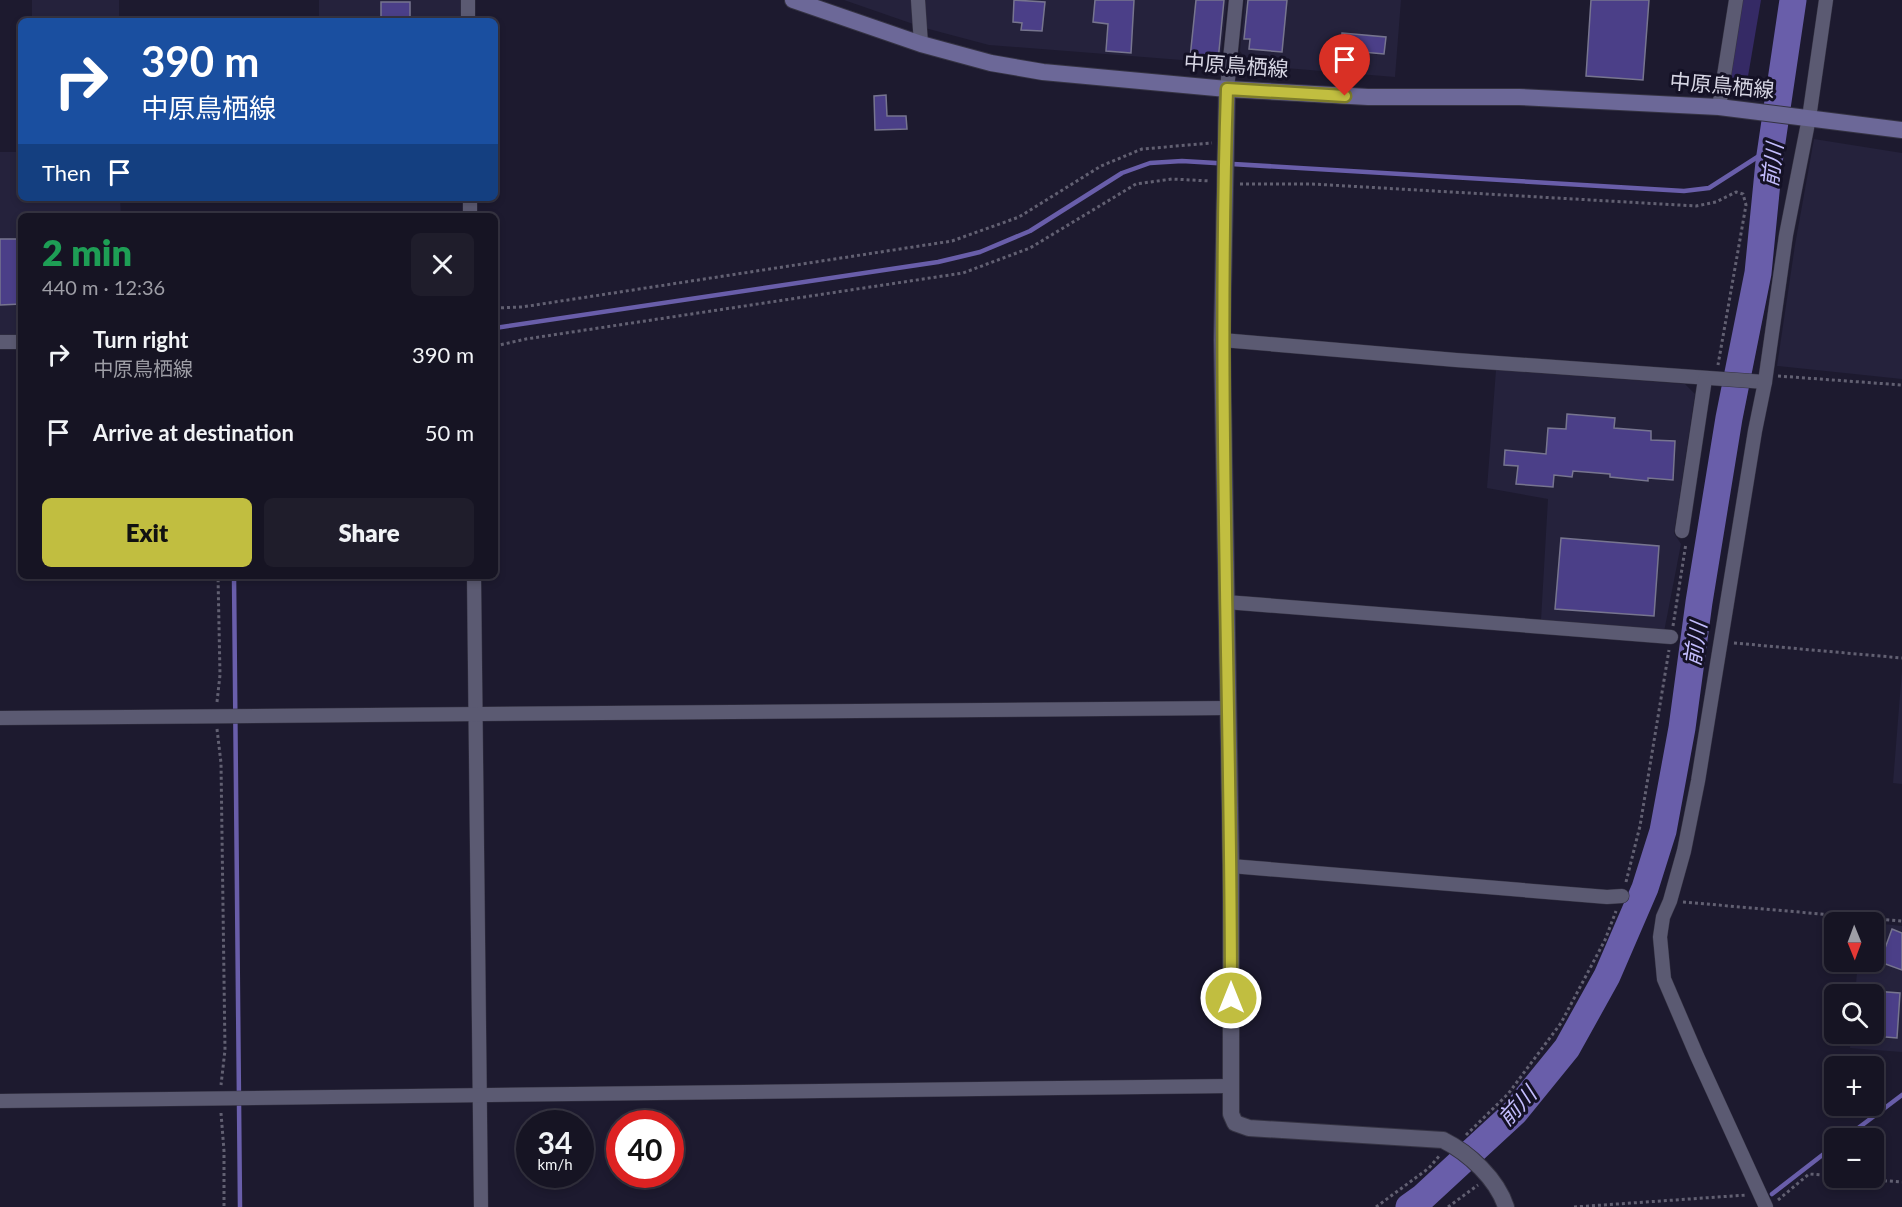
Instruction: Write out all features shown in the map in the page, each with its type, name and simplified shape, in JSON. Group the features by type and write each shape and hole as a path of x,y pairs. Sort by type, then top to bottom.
{"main road":[{"name":"中原鳥栖線","path":"793,0 921,44 991,63 1043,72 1227,89 1368,97 1519,97 1719,107 1902,130"}],"street":[{"path":"468,0 468,18"},
{"path":"918,0 921,44"},
{"path":"1236,0 1227,89 1222,340 1231,866 1232,1114 1235,1123 1249,1128 1443,1140 1454,1145 1488,1175 1506,1207"},
{"path":"1719,107 1736,0"},
{"path":"1763,1201 1664,979 1660,938 1663,917 1670,901 1684,851 1693,805 1755,431 1766,379 1804,117 1826,0"},
{"path":"1222,340 1705,379 1766,379"},
{"path":"0,342 18,342"},
{"path":"1682,531 1705,379"},
{"path":"474,579 481,1207"},
{"path":"1226,602 1671,637"},
{"path":"0,718 1228,708"},
{"path":"1231,866 1607,897 1622,896"},
{"path":"0,1101 1231,1086"}],"path":[{"path":"498,308 522,307 952,241 1019,217 1101,166 1142,149 1211,142 1225,147"},
{"path":"498,345 526,339 963,273 1030,248 1136,184 1172,179 1199,182 1224,180 1239,184 1312,184 1696,206 1716,202 1736,192 1743,194 1746,205 1717,369 1705,379"},
{"path":"1766,379 1902,385"},
{"path":"1376,1207 1429,1168 1443,1151 1454,1145 1508,1094 1561,1023 1605,940 1622,896 1640,826 1686,544 1682,531"},
{"path":"219,579 220,675 216,717 221,763 225,1050 219,1098 224,1150 224,1207"},
{"path":"1720,642 1902,657"},
{"path":"1670,901 1902,921"},
{"path":"1776,1207 1778,1197 1809,1174 1824,1175"},
{"path":"1448,1207 1488,1175"},
{"path":"1884,1181 1902,1182"},
{"path":"1574,1207 1763,1201"}],"shaded area":[{"path":"32,0 119,0 119,18 32,18"},
{"path":"319,0 465,0 464,18 319,18"},
{"path":"844,0 912,0 916,25"},
{"path":"922,0 1227,0 1220,63 989,45 925,28"},
{"path":"1245,0 1401,0 1395,77 1249,65 1240,51"},
{"path":"1739,0 1761,0 1746,88 1725,85"},
{"path":"1814,139 1902,153 1902,379 1777,366"},
{"path":"0,152 18,152 18,201 120,201 121,213 18,213 18,335 0,336"},
{"path":"1496,370 1685,384 1695,394 1674,533 1681,544 1664,632 1541,620 1548,499 1487,488"},
{"path":"1902,670 1902,784 1893,783"},
{"path":"1884,924 1902,926 1902,1052 1850,1048 1850,1044 1884,1044 1884,984 1856,984 1857,972 1884,972"}],"building":[{"path":"1014,0 1045,2 1042,31 1021,30 1022,23 1013,22"},
{"path":"1095,0 1134,0 1131,53 1106,51 1108,24 1093,22"},
{"path":"1196,0 1224,0 1218,61 1190,58"},
{"path":"1248,0 1287,0 1282,52 1249,49 1250,39 1244,39"},
{"path":"1591,0 1649,0 1643,80 1586,76"},
{"path":"381,2 410,2 410,18 381,18"},
{"path":"1342,33 1386,37 1384,54 1341,50"},
{"path":"886,95 887,116 906,116 907,129 875,130 874,96"},
{"path":"0,239 18,239 18,304 0,305"},
{"path":"1567,414 1615,418 1614,428 1651,431 1651,440 1675,441 1673,480 1648,478 1648,481 1610,477 1610,474 1573,471 1572,477 1554,475 1553,487 1516,484 1518,466 1504,465 1505,450 1546,454 1548,428 1566,429"},
{"path":"1561,538 1659,546 1654,616 1555,609"},
{"path":"1892,929 1902,933 1902,970 1884,963 1884,951"},
{"path":"1884,992 1900,993 1897,1038 1884,1037"}],"waterway":[{"name":"前川","path":"1409,1207 1423,1197 1515,1112 1567,1048 1607,976 1645,888 1663,831 1682,728 1699,602 1729,418 1758,273 1769,162 1793,0"},
{"path":"498,328 938,262 980,252 1030,231 1122,173 1150,163 1182,161 1684,191 1709,188 1759,156 1774,127"},
{"path":"234,579 240,1207"},
{"path":"1858,1128 1902,1095"},
{"path":"1772,1194 1824,1154"}],"route":[{"path":"1231,998 1231,866 1222,340 1227,89 1345,96"}]}
